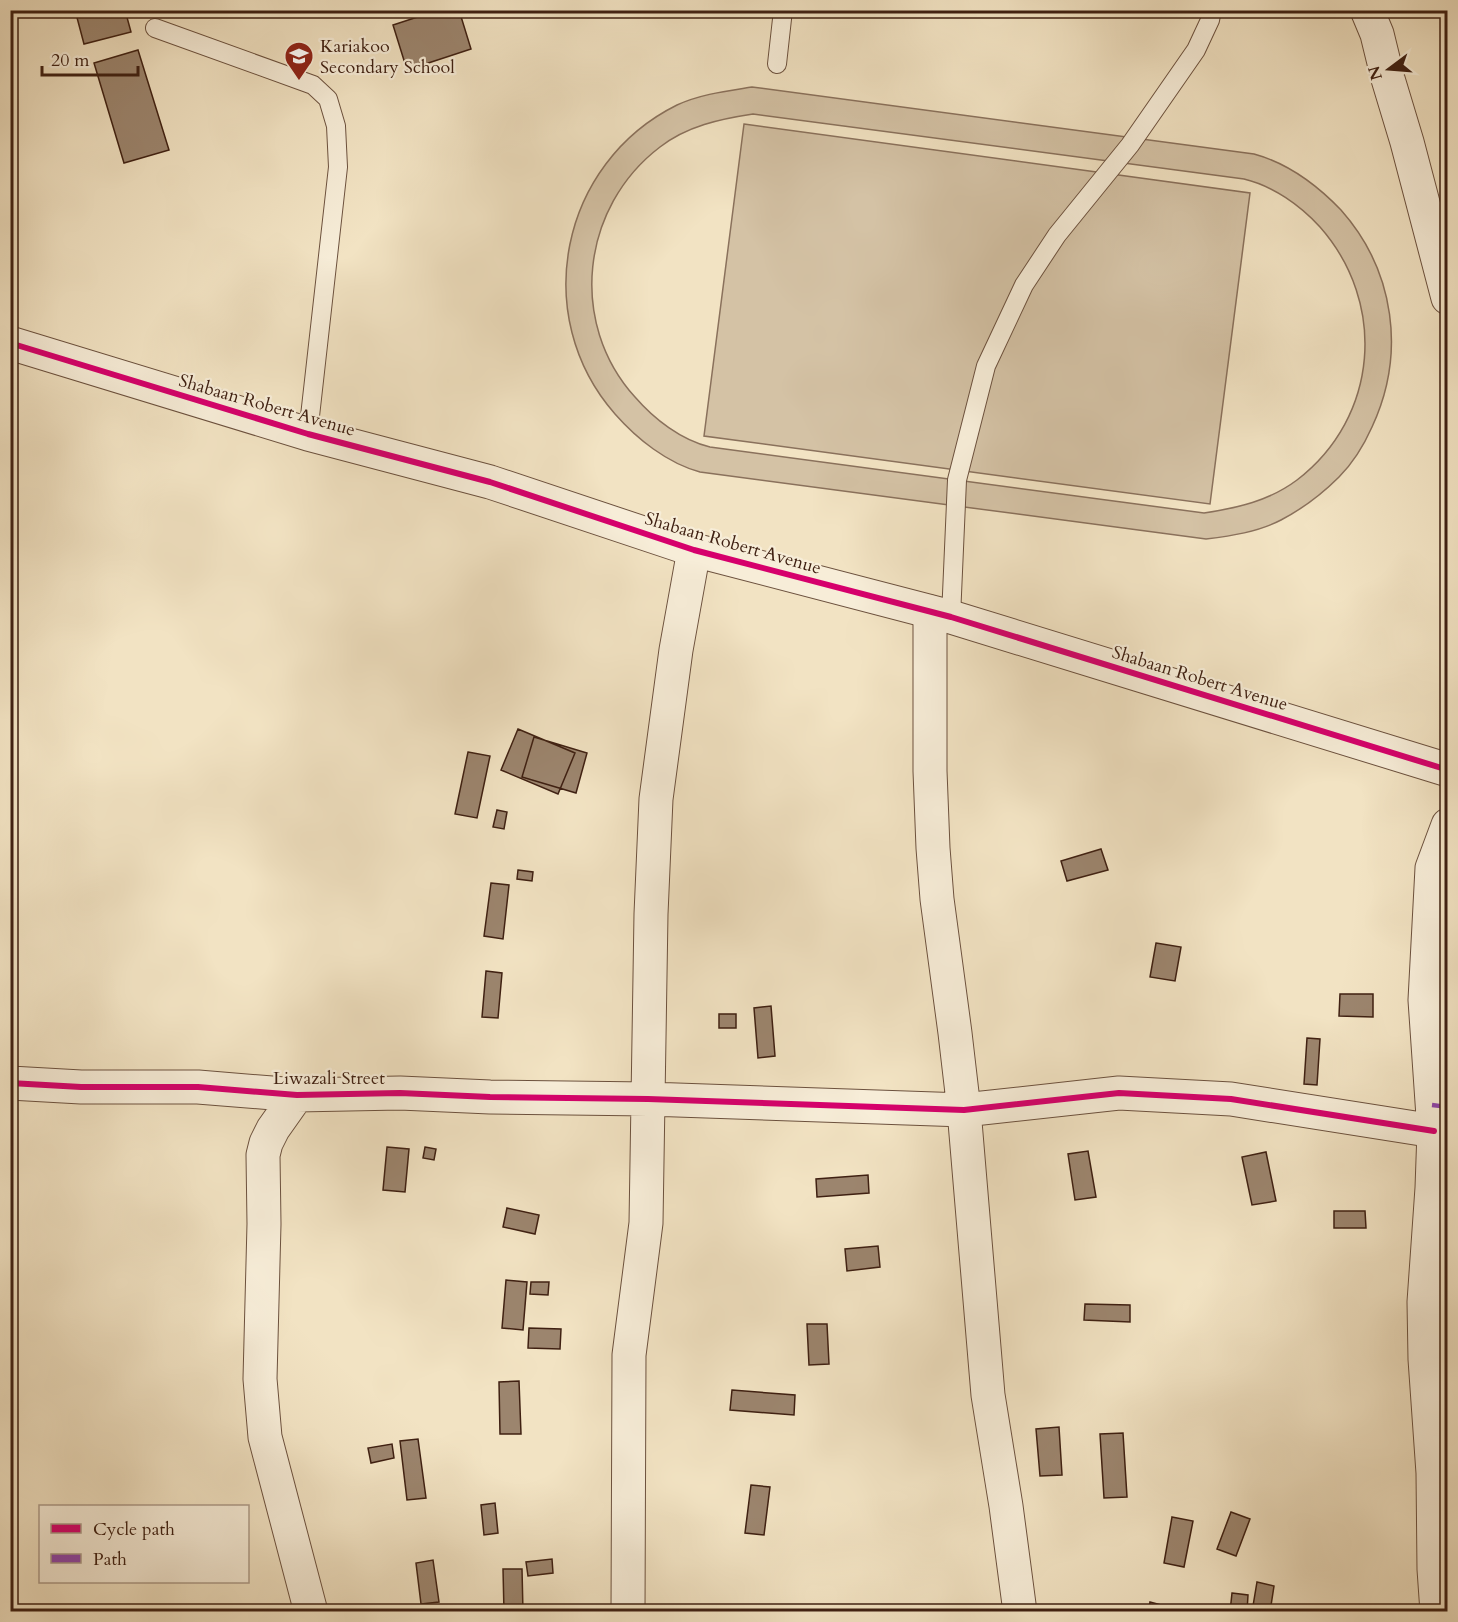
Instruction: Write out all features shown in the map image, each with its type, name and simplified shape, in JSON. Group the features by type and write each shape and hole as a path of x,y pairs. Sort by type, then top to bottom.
{"street":[{"path":"1366,10 1377,34 1407,142 1438,228 1448,297"},
{"name":"Shabaan Robert Avenue","path":"10,343 308,434 490,482 694,550 941,615 1448,770"},
{"path":"628,1611 628,1354 646,1223 651,914 656,799 676,650 694,550"},
{"path":"941,615 930,771 937,899 964,1110 988,1395 1020,1611"},
{"path":"1437,1611 1440,1522 1433,1473 1425,1359 1425,1302 1434,1131 1426,989 1432,868 1448,825"},
{"name":"Liwazali Street","path":"10,1083 81,1087 198,1087 297,1095 400,1093 964,1110 1119,1093 1231,1098 1434,1131"},
{"path":"297,1095 273,1129 266,1143 264,1155 260,1379 265,1437 311,1611"}],"lane":[{"path":"777,64 783,10"},
{"path":"941,615 957,480 986,366 1024,285 1057,235 1130,145 1196,50 1210,20 1212,10"},
{"path":"155,28 313,85 328,99 336,126 338,167 308,434"}],"shaded area":[{"path":"752,87 1254,154 1290,169 1322,192 1341,210 1359,234 1384,286 1390,314 1389,371 1383,399 1362,447 1349,466 1332,483 1312,501 1289,516 1254,530 1206,539 700,472 664,456 643,441 615,414 588,375 572,333 566,288 570,244 583,202 606,164 637,131 686,101 714,93","holes":["753,114 1244,179 1276,191 1304,211 1320,227 1342,257 1356,290 1364,324 1364,358 1358,392 1345,425 1324,454 1297,480 1286,487 1241,506 1204,513 710,447 679,434 659,421 642,405 614,367 600,335 593,301 593,267 600,233 613,201 633,172 660,147 681,134 716,121"]},
{"path":"744,124 1250,193 1210,504 704,436"}],"building":[{"path":"75,10 125,10 131,32 84,44"},
{"path":"439,10 459,10 471,49 407,70 393,25"},
{"path":"138,50 169,150 124,163 94,63"},
{"path":"518,729 575,753 558,794 501,770"},
{"path":"534,737 587,753 576,793 522,777"},
{"path":"468,752 490,756 477,818 455,814"},
{"path":"497,810 507,812 504,829 493,827"},
{"path":"1101,849 1108,870 1067,881 1061,861"},
{"path":"518,870 533,872 532,881 517,879"},
{"path":"491,883 509,885 503,939 484,936"},
{"path":"1156,943 1181,947 1175,981 1150,977"},
{"path":"486,971 502,973 498,1018 482,1017"},
{"path":"1340,994 1373,994 1373,1017 1339,1016"},
{"path":"771,1006 775,1056 758,1058 754,1008"},
{"path":"719,1014 736,1014 736,1028 719,1028"},
{"path":"1307,1038 1320,1039 1317,1085 1304,1084"},
{"path":"387,1147 409,1149 405,1192 383,1190"},
{"path":"425,1147 436,1149 434,1160 423,1158"},
{"path":"1088,1151 1096,1197 1075,1200 1068,1154"},
{"path":"1266,1152 1276,1201 1252,1205 1242,1157"},
{"path":"868,1175 869,1193 817,1197 816,1179"},
{"path":"507,1208 539,1215 535,1234 503,1227"},
{"path":"1334,1211 1365,1211 1366,1228 1334,1228"},
{"path":"878,1246 880,1267 847,1271 845,1249"},
{"path":"506,1280 527,1282 523,1330 502,1328"},
{"path":"531,1282 549,1282 548,1295 530,1294"},
{"path":"1085,1304 1130,1305 1130,1322 1084,1320"},
{"path":"807,1324 827,1324 829,1364 809,1365"},
{"path":"529,1328 561,1329 560,1349 528,1348"},
{"path":"519,1381 521,1434 500,1434 499,1382"},
{"path":"732,1390 795,1395 794,1415 730,1410"},
{"path":"1059,1427 1062,1475 1040,1476 1036,1429"},
{"path":"1123,1433 1127,1497 1104,1498 1100,1434"},
{"path":"418,1439 426,1498 407,1500 400,1441"},
{"path":"392,1444 394,1458 371,1463 368,1448"},
{"path":"751,1485 770,1487 764,1535 745,1533"},
{"path":"495,1503 498,1533 484,1535 481,1505"},
{"path":"1231,1512 1250,1519 1236,1556 1217,1549"},
{"path":"1172,1517 1193,1521 1184,1567 1164,1563"},
{"path":"552,1559 553,1573 528,1576 526,1562"},
{"path":"433,1560 439,1602 421,1604 416,1563"},
{"path":"503,1569 522,1569 523,1612 504,1612"},
{"path":"1257,1582 1274,1586 1270,1612 1252,1612"},
{"path":"1232,1593 1248,1595 1247,1612 1230,1612"},
{"path":"1150,1602 1165,1606 1163,1612 1148,1612"},
{"path":"559,1605 561,1612 530,1612"}],"marked path":[{"path":"1432,1105 1448,1107"}],"cycle path":[{"path":"10,343 308,434 490,482 694,550 951,617 1448,770"},
{"path":"10,1083 81,1087 198,1087 297,1095 400,1093 964,1110 1119,1093 1231,1099 1434,1131"}],"place":[{"name":"Kariakoo Secondary School","path":"299,82"}]}
